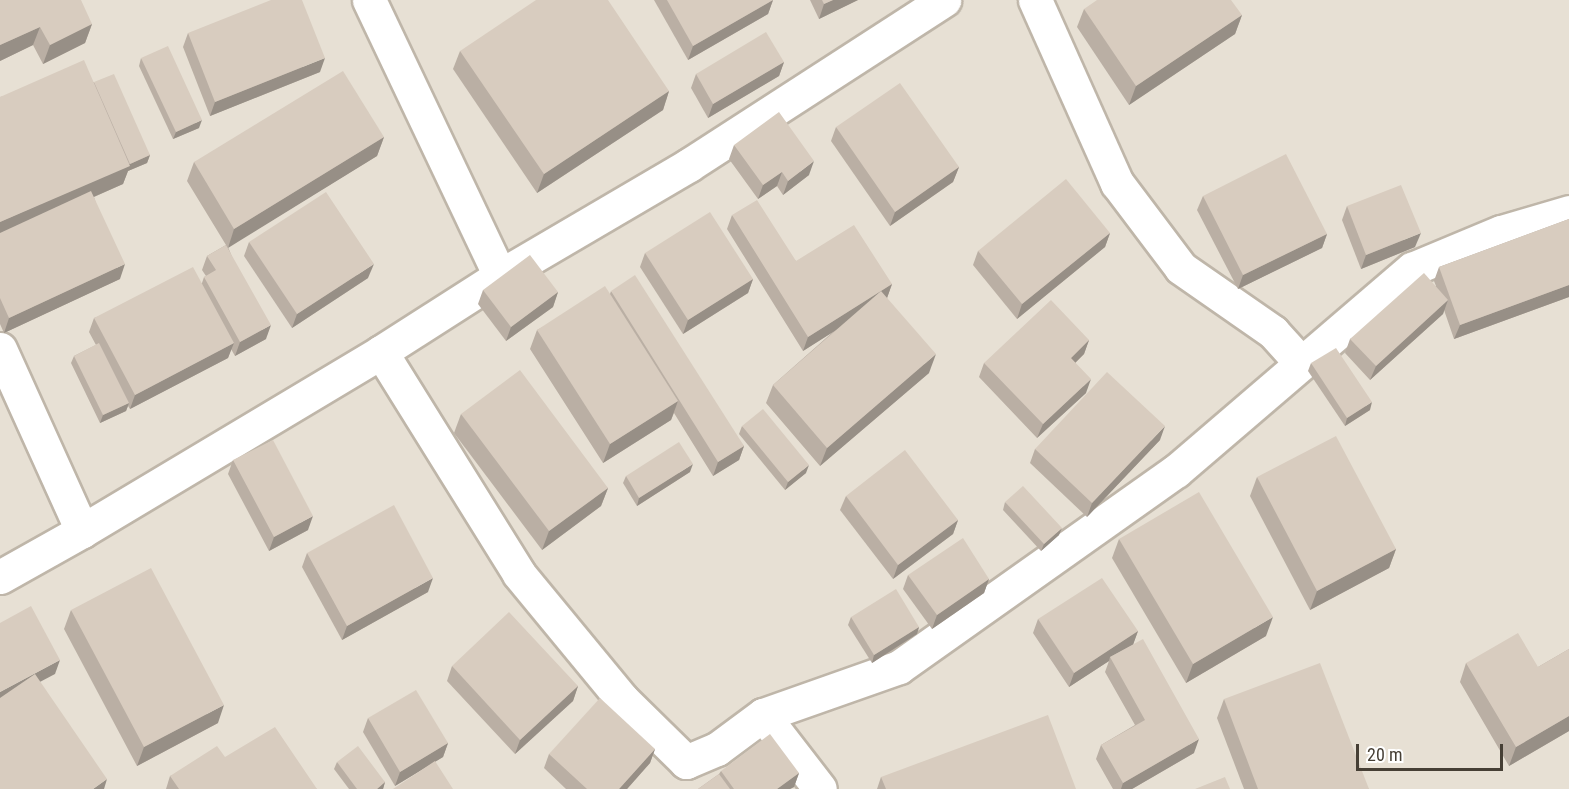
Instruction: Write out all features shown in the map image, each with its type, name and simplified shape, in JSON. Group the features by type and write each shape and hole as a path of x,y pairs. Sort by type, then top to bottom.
{"street":[{"path":"369,0 500,276"},
{"path":"0,577 82,531 381,352 500,276 689,165 944,0"},
{"path":"1035,0 1118,183 1181,268 1274,332 1301,363"},
{"path":"381,352 519,574 573,642 659,737 686,762 717,750 763,716 899,667 1176,471 1412,269 1501,232 1569,212"},
{"path":"0,349 82,531"},
{"path":"763,716 820,789"}],"shaded area":[{"path":"0,0 1569,0 1569,789 0,789"}],"building":[{"path":"0,0 81,0 92,24 50,45 40,27 0,45"},
{"path":"271,0 302,0 325,58 215,102 188,33"},
{"path":"536,0 608,0 669,91 544,174 460,51"},
{"path":"667,0 773,0 693,46"},
{"path":"1097,0 1231,0 1242,15 1136,86 1084,9"},
{"path":"766,32 784,62 713,104 696,74"},
{"path":"168,46 202,120 176,132 141,58"},
{"path":"84,60 130,166 0,222 0,97"},
{"path":"343,71 384,137 234,229 194,162"},
{"path":"114,74 150,155 130,164 94,82"},
{"path":"900,83 959,167 895,212 836,127"},
{"path":"779,112 814,161 788,181 782,172 763,185 734,145"},
{"path":"1286,154 1327,234 1243,275 1203,196"},
{"path":"1066,179 1110,233 1022,304 978,251"},
{"path":"1401,185 1421,233 1366,255 1347,206"},
{"path":"91,191 125,264 9,318 0,298 0,233"},
{"path":"326,192 374,264 297,314 249,242"},
{"path":"757,200 796,261 854,225 892,284 808,337 732,215"},
{"path":"710,212 753,279 688,320 645,253"},
{"path":"1569,219 1569,285 1460,325 1439,267"},
{"path":"226,245 271,325 240,342 204,277 216,270 207,256"},
{"path":"530,255 558,292 511,327 483,290"},
{"path":"193,267 234,343 135,395 94,318"},
{"path":"1424,273 1448,300 1376,366 1350,339"},
{"path":"635,275 744,446 718,462 611,291"},
{"path":"605,286 678,401 610,444 537,330"},
{"path":"881,291 936,354 827,448 773,385"},
{"path":"1051,300 1089,340 1071,358 1091,379 1043,424 984,363"},
{"path":"99,343 129,403 103,415 74,356"},
{"path":"1336,348 1372,402 1347,418 1311,363"},
{"path":"520,370 608,488 549,531 461,414"},
{"path":"1107,372 1165,426 1092,503 1035,449"},
{"path":"763,409 809,465 788,482 742,426"},
{"path":"1336,436 1396,549 1317,591 1257,477"},
{"path":"273,440 313,516 274,537 233,460"},
{"path":"679,442 693,464 639,498 626,476"},
{"path":"905,450 958,520 898,565 846,496"},
{"path":"1023,486 1062,528 1044,544 1005,502"},
{"path":"1199,492 1273,617 1193,664 1119,539"},
{"path":"394,505 433,578 347,626 307,553"},
{"path":"963,538 989,579 937,615 908,575"},
{"path":"151,568 224,705 144,747 71,610"},
{"path":"1102,578 1138,631 1074,673 1038,619"},
{"path":"896,589 919,627 874,655 851,617"},
{"path":"31,606 60,660 0,692 0,623"},
{"path":"509,612 578,686 520,740 452,666"},
{"path":"1518,633 1538,667 1569,649 1569,716 1516,747 1466,663"},
{"path":"1143,639 1199,739 1123,783 1101,745 1145,720 1110,657"},
{"path":"1320,663 1369,789 1258,789 1224,699"},
{"path":"35,674 107,779 93,789 0,789 0,698"},
{"path":"416,690 448,743 400,772 368,718"},
{"path":"600,698 655,749 619,789 587,789 549,754"},
{"path":"1048,715 1076,789 886,789 881,777"},
{"path":"275,727 317,789 179,789 170,776 217,746 225,757"},
{"path":"770,734 799,773 777,789 734,789 721,771"},
{"path":"358,746 385,782 377,789 357,789 337,762"},
{"path":"435,761 453,789 393,789"},
{"path":"719,774 730,789 698,789"},
{"path":"1225,777 1230,789 1195,789"}]}
